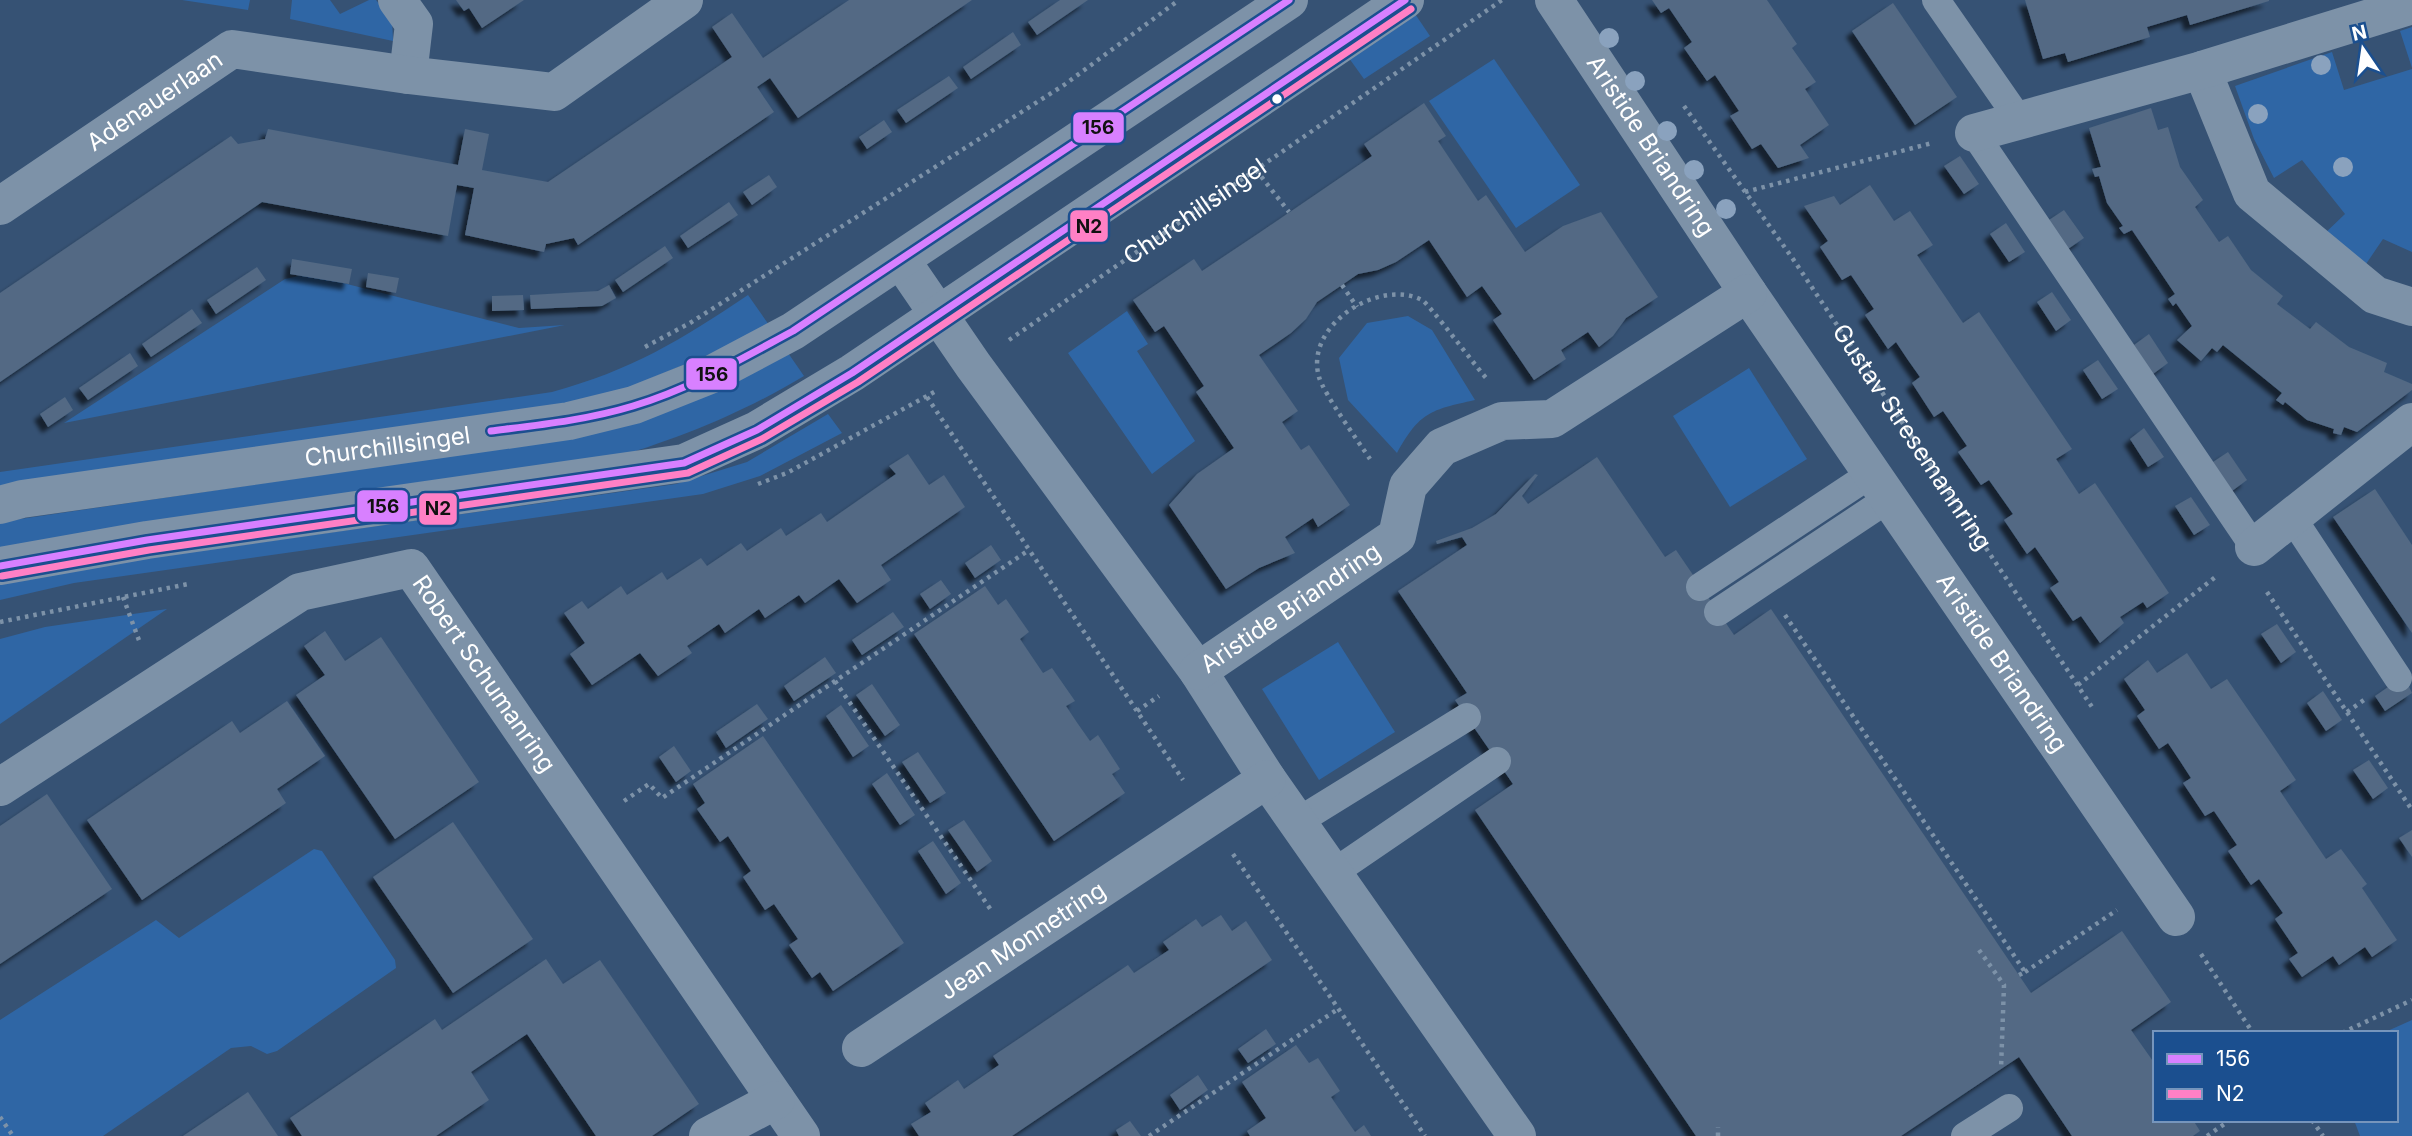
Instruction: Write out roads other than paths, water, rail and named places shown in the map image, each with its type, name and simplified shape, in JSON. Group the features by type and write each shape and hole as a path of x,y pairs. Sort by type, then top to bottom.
{"street":[{"path":"397,0 414,24 408,75"},
{"name":"Adenauerlaan","path":"0,206 232,49 408,75 554,92 684,0"},
{"name":"Churchillsingel","path":"0,505 22,499 569,421 634,405 712,374 793,331 1289,0"},
{"path":"0,566 147,540 684,463 757,430 852,373 1405,0"},
{"name":"Aristide Briandring","path":"1553,0 1748,293 2176,917"},
{"path":"1974,133 2018,118 2202,69 2412,5"},
{"path":"2202,69 2252,193 2375,295 2412,307"},
{"name":"Aristide Briandring","path":"901,260 973,365 1198,671 1397,536 1408,486 1442,447 1502,421 1552,419 1748,293"},
{"path":"2248,552 2412,422"},
{"name":"Robert Schumanring","path":"0,787 300,592 411,568 802,1136"},
{"path":"1198,671 1267,779 1517,1136"},
{"name":"Jean Monnetring","path":"861,1048 1267,779"},
{"path":"708,1136 776,1100"}],"lane":[{"path":"1937,0 2018,118"},
{"path":"1974,133 2248,552"},
{"path":"1718,612 1763,582 1880,486"},
{"path":"1700,586 1880,486"},
{"path":"2291,516 2398,678"},
{"path":"1297,822 1467,717"},
{"path":"1333,873 1497,761"},
{"path":"1965,1136 2008,1108"}]}
